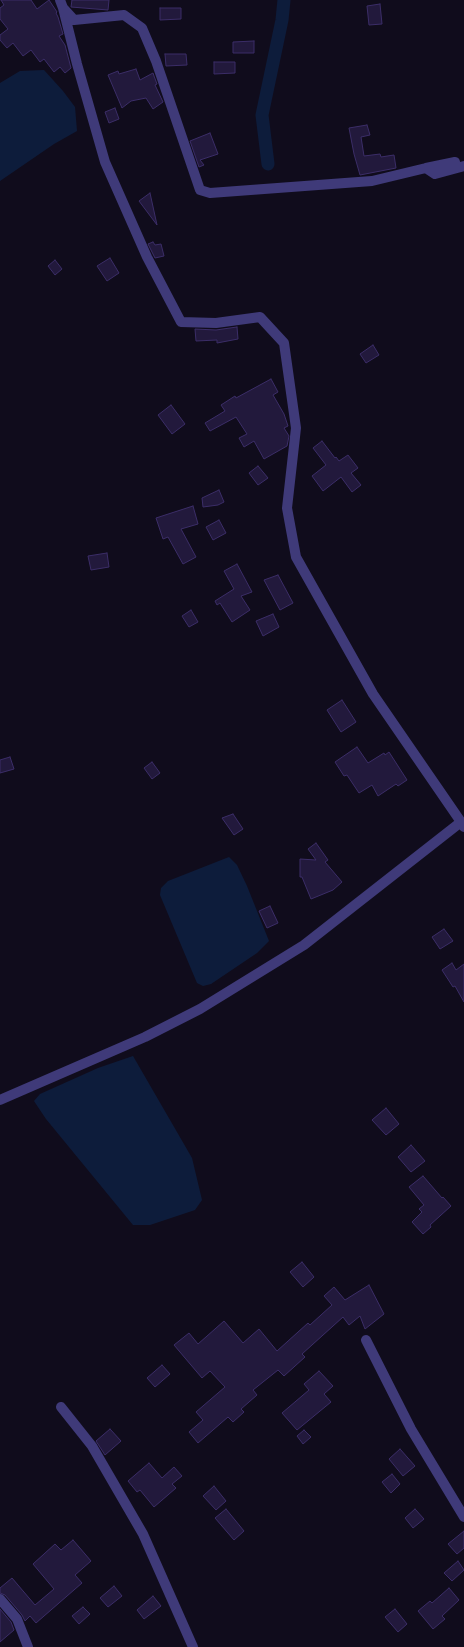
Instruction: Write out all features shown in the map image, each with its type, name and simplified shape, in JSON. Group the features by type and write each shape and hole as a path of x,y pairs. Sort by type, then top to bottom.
{"street":[{"path":"62,4 74,20 124,15 142,28 156,61 200,190 210,193 372,181 426,168 464,161"},
{"path":"0,1100 145,1038 200,1009 304,945 462,824 373,694 296,557 286,508 296,428 284,343 260,317 216,323 181,322 147,257 105,162 77,64 62,4"},
{"path":"426,168 436,174 464,166"},
{"path":"366,1340 411,1430 464,1517"},
{"path":"61,1407 92,1446 144,1534 193,1647"},
{"path":"0,1599 17,1618 28,1647"}],"water":[{"path":"44,70 75,107 77,131 54,144 0,181 0,83 20,71"},
{"path":"229,857 237,865 247,886 269,941 257,953 211,984 203,986 197,983 160,895 161,888 168,881"},
{"path":"133,1056 192,1158 202,1200 195,1210 150,1225 133,1225 46,1119 34,1101 40,1094 98,1068"}],"building":[{"path":"1,0 31,0 37,9 49,0 57,12 56,13 63,34 59,36 65,45 71,68 65,73 60,67 54,72 44,59 40,62 31,50 23,56 13,43 7,48 0,40 0,35 8,29 0,19 0,8 4,5"},
{"path":"72,0 109,0 108,10 71,7"},
{"path":"380,4 382,24 369,25 367,6"},
{"path":"160,8 181,8 181,19 160,20"},
{"path":"254,41 254,53 233,53 233,42"},
{"path":"165,54 186,54 187,65 166,66"},
{"path":"214,62 235,62 235,73 214,74"},
{"path":"136,69 140,80 153,73 157,84 155,85 163,102 153,109 146,98 131,101 122,108 108,75 118,71 119,74"},
{"path":"115,108 119,119 109,123 105,112"},
{"path":"367,125 370,135 361,137 364,156 380,154 381,157 394,155 396,168 360,175 349,128"},
{"path":"210,133 218,154 200,160 204,165 199,167 190,141"},
{"path":"150,193 157,225 139,201"},
{"path":"153,242 155,245 161,244 164,256 155,258 148,244"},
{"path":"110,258 119,273 107,281 97,266"},
{"path":"55,260 62,269 55,275 48,266"},
{"path":"237,327 238,339 217,343 217,340 196,341 195,329 216,330"},
{"path":"373,345 379,355 366,363 360,354"},
{"path":"271,379 278,392 273,395 284,414 288,426 284,428 289,436 287,446 264,459 254,441 244,447 239,438 247,434 236,417 210,431 205,423 225,411 221,405 235,396 236,398"},
{"path":"171,405 185,424 172,434 158,415"},
{"path":"322,441 339,461 348,455 358,468 351,473 361,485 352,492 341,477 323,491 312,476 326,465 313,448"},
{"path":"258,466 268,478 258,485 249,473"},
{"path":"219,490 224,502 218,505 203,507 202,498"},
{"path":"193,506 198,524 181,529 196,557 183,564 168,537 163,539 156,518"},
{"path":"219,520 226,533 213,540 206,527"},
{"path":"107,553 109,567 91,570 88,556"},
{"path":"237,564 252,592 241,596 250,610 232,622 220,603 217,605 215,601 234,589 224,571"},
{"path":"278,575 293,603 280,610 264,580"},
{"path":"191,610 198,622 189,627 182,616"},
{"path":"273,614 279,627 263,636 256,621"},
{"path":"342,700 356,722 341,732 327,710"},
{"path":"357,747 368,763 384,753 385,755 389,752 407,780 398,786 396,784 378,796 372,785 359,793 347,775 344,776 335,762"},
{"path":"10,757 14,769 0,773 0,760"},
{"path":"152,762 160,773 152,779 144,768"},
{"path":"233,814 243,829 234,835 222,818"},
{"path":"316,843 328,860 325,862 342,882 333,890 311,899 302,877 300,877 300,859 316,860 308,849"},
{"path":"270,906 278,923 267,928 259,911"},
{"path":"444,929 453,941 440,949 432,937"},
{"path":"452,963 456,970 464,964 464,1002 455,986 453,987 442,970"},
{"path":"386,1108 399,1124 386,1135 372,1120"},
{"path":"411,1145 425,1161 411,1172 398,1157"},
{"path":"423,1176 451,1206 430,1225 431,1227 423,1234 412,1222 422,1212 419,1209 424,1205 409,1187"},
{"path":"302,1262 314,1277 303,1287 290,1272"},
{"path":"369,1285 384,1314 365,1329 360,1316 349,1325 343,1317 302,1354 305,1357 284,1376 278,1370 253,1390 257,1395 241,1409 244,1412 233,1422 228,1417 198,1443 189,1432 203,1420 196,1412 225,1387 210,1371 202,1378 174,1345 189,1333 198,1344 224,1321 243,1343 259,1329 277,1351 308,1323 310,1325 332,1305 324,1296 334,1287 345,1300"},
{"path":"162,1365 170,1374 155,1387 147,1378"},
{"path":"319,1371 333,1386 324,1394 331,1402 297,1430 282,1413 309,1390 304,1384"},
{"path":"110,1429 121,1441 105,1455 96,1441"},
{"path":"304,1430 311,1437 303,1444 297,1436"},
{"path":"400,1449 415,1466 403,1476 389,1459"},
{"path":"149,1463 162,1478 174,1467 182,1476 172,1484 176,1488 154,1507 140,1490 137,1492 128,1481"},
{"path":"392,1474 400,1484 391,1493 382,1482"},
{"path":"214,1486 226,1501 216,1510 203,1496"},
{"path":"226,1509 244,1531 234,1540 215,1518"},
{"path":"415,1509 424,1519 413,1528 405,1518"},
{"path":"464,1531 464,1548 457,1554 448,1544"},
{"path":"73,1540 91,1561 75,1575 82,1583 36,1623 30,1616 25,1621 22,1615 5,1595 0,1593 0,1588 12,1578 35,1605 54,1589 33,1564 55,1544 61,1550"},
{"path":"458,1561 464,1570 452,1581 444,1573"},
{"path":"114,1586 122,1596 108,1607 100,1598"},
{"path":"449,1588 459,1600 442,1616 445,1619 433,1629 418,1611 430,1601 432,1603"},
{"path":"153,1596 161,1606 144,1619 137,1610"},
{"path":"83,1607 90,1614 79,1624 72,1616"},
{"path":"0,1609 11,1622 14,1630 0,1642"},
{"path":"395,1609 407,1624 398,1632 385,1617"}],"waterway":[{"path":"268,164 262,115 282,20 284,0"}]}
